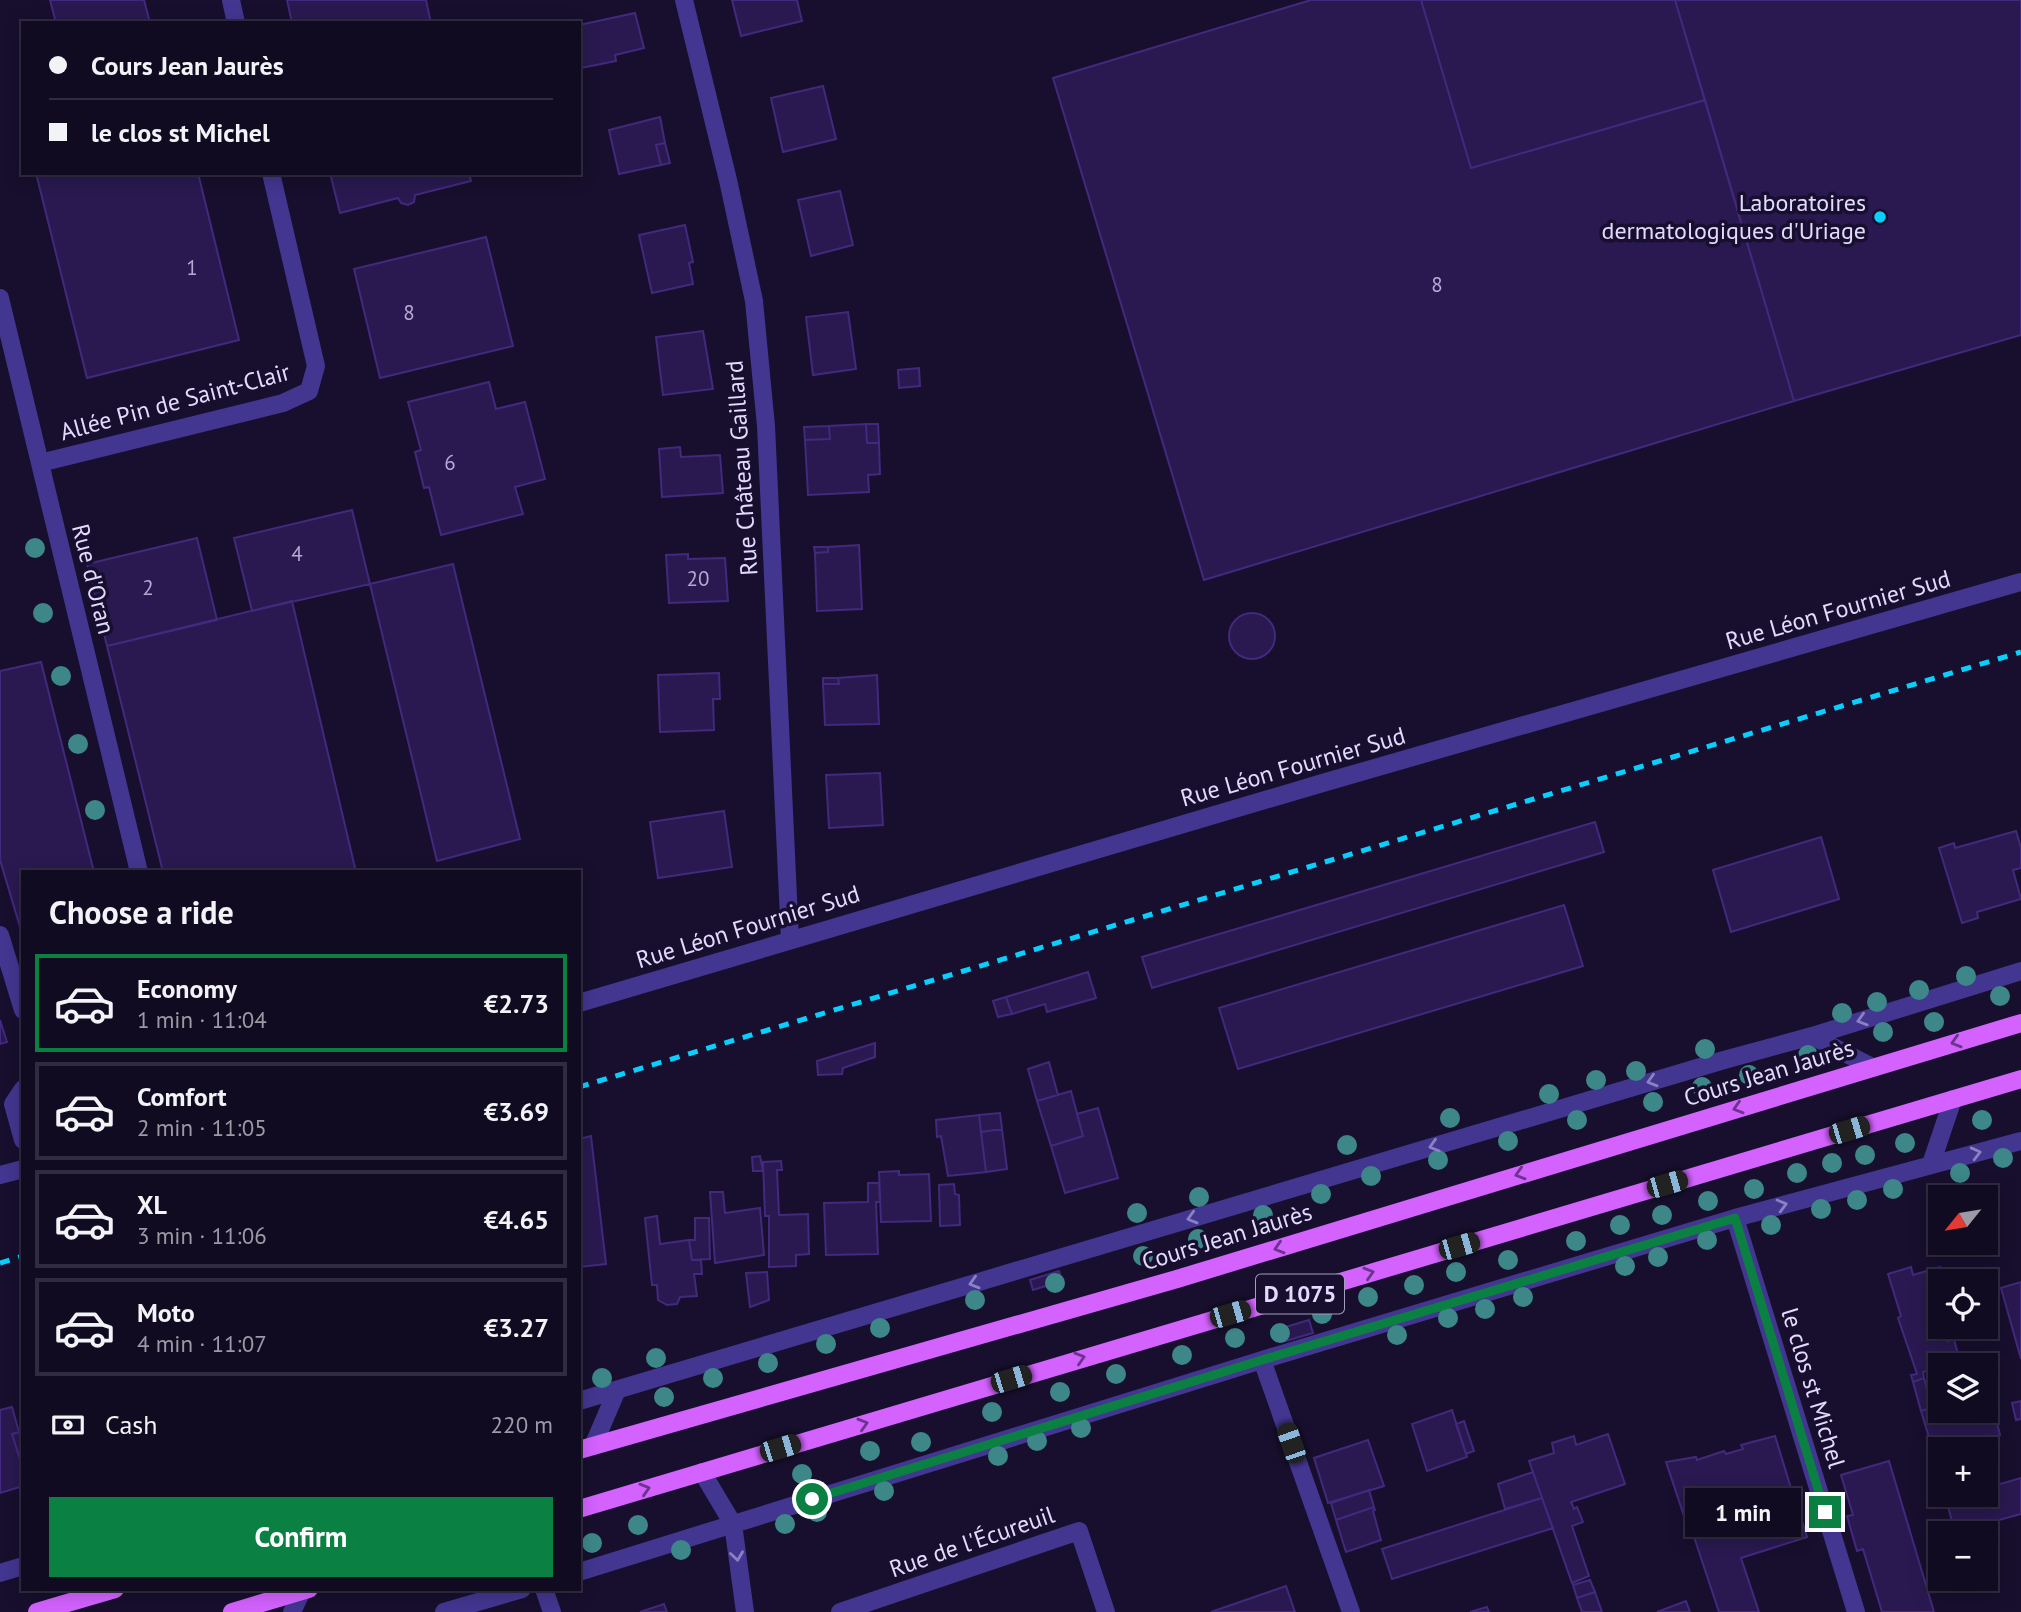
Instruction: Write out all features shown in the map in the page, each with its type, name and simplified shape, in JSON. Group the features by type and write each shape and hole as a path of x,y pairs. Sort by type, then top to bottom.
{"main road":[{"name":"Cours Jean Jaurès","path":"586,1448 1177,1279 2021,1023"},
{"name":"D 1075","path":"581,1507 2021,1079"},
{"path":"37,1612 108,1591"},
{"path":"232,1612 303,1591"}],"street":[{"path":"231,0 236,21"},
{"name":"Rue Château Gaillard","path":"684,0 754,301 766,426 790,940"},
{"name":"Allée Pin de Saint-Clair","path":"40,463 283,403 309,391 316,366 271,175"},
{"name":"Rue d'Oran","path":"0,298 139,870"},
{"name":"Rue Léon Fournier Sud","path":"581,1002 1326,782 2021,582"},
{"path":"0,935 21,1003"},
{"name":"Cours Jean Jaurès","path":"581,1400 1812,1036 2021,971"},
{"name":"Cours Jean Jaurès","path":"1812,1036 1872,1067"},
{"path":"21,1092 13,1104 21,1133"},
{"path":"1931,1164 1953,1099"},
{"path":"581,1571 1262,1360 1735,1218 2021,1141"},
{"path":"0,1175 21,1169"},
{"name":"le clos st Michel","path":"1735,1218 1856,1612"},
{"path":"1262,1360 1351,1612"},
{"name":"Cours Jean Jaurès","path":"586,1448 617,1390"},
{"path":"702,1472 733,1524 745,1612"},
{"name":"Rue de l'Écureuil","path":"840,1612 1079,1531 1106,1612"},
{"path":"0,1573 21,1567"},
{"path":"292,1612 305,1591"},
{"path":"444,1612 515,1591"},
{"path":"545,1591 551,1612"}],"building":[{"path":"50,0 144,0 149,21 55,21"},
{"path":"287,0 426,0 431,21 292,21"},
{"path":"732,0 797,0 802,21 741,36"},
{"path":"1311,0 1421,0 1471,168 1705,100 1794,401 1204,580 1053,78"},
{"path":"1421,0 1675,0 1705,100 1471,168"},
{"name":"Laboratoires dermatologiques d'Uriage","path":"1675,0 2021,0 2021,335 1794,401"},
{"path":"635,13 644,48 615,55 616,61 581,68 581,25"},
{"path":"823,86 836,139 783,152 771,98"},
{"path":"660,117 665,143 656,145 661,165 619,174 609,130"},
{"path":"665,143 670,163 661,165 656,145"},
{"path":"36,175 198,175 239,340 87,378"},
{"path":"330,175 470,175 471,181 415,195 414,202 408,205 401,203 398,198 340,213"},
{"path":"840,191 853,245 811,256 798,200"},
{"path":"685,225 693,262 689,263 693,284 652,293 639,235"},
{"path":"486,237 513,346 380,378 354,269"},
{"path":"848,312 856,369 813,375 806,317"},
{"path":"703,331 713,389 663,395 656,337"},
{"path":"919,368 920,386 899,388 898,370"},
{"path":"489,382 496,409 525,402 545,479 515,487 523,514 441,535 429,487 424,488 415,452 421,450 408,402"},
{"path":"866,424 878,424 879,443 867,443"},
{"path":"866,424 867,443 879,443 880,474 868,475 869,492 808,495 805,440 830,439 829,426"},
{"path":"829,426 830,439 805,440 804,427"},
{"path":"680,447 681,457 720,455 723,493 662,497 659,449"},
{"path":"352,510 370,584 252,611 234,538"},
{"path":"197,538 217,620 107,646 87,564"},
{"path":"859,545 862,609 817,611 815,553 828,552 828,547"},
{"path":"814,547 828,547 828,552 815,553"},
{"path":"688,554 688,559 725,558 728,601 669,603 666,555"},
{"path":"453,564 520,839 437,861 370,584"},
{"path":"292,601 356,870 163,870 107,646"},
{"path":"1252,613 1269,619 1275,636 1269,653 1252,659 1235,653 1229,636 1235,619"},
{"path":"41,662 93,870 21,870 21,930 0,860 0,671"},
{"path":"719,673 720,699 713,699 714,730 660,732 658,675"},
{"path":"877,675 879,724 825,725 823,684 839,684 838,678"},
{"path":"823,678 838,678 839,684 823,684"},
{"path":"880,773 883,825 829,828 826,775"},
{"path":"724,811 732,867 658,878 650,822"},
{"path":"1595,822 1604,852 1152,988 1142,957"},
{"path":"2016,831 2021,848 2021,868 2013,870 2021,899 1977,912 1978,918 1962,923 1939,848 1954,843 1955,848"},
{"path":"1821,837 1839,899 1731,932 1713,870"},
{"path":"1564,905 1583,966 1238,1069 1219,1008"},
{"path":"1088,972 1096,998 1047,1012 1045,1004 1012,1014 1006,997"},
{"path":"1006,997 1012,1014 998,1017 993,1001"},
{"path":"0,1020 7,1042 0,1044"},
{"path":"875,1043 875,1057 843,1068 842,1074 818,1075 817,1061"},
{"path":"1049,1062 1058,1095 1037,1101 1028,1069"},
{"path":"1071,1091 1083,1136 1051,1146 1037,1101"},
{"path":"1098,1108 1118,1178 1065,1193 1051,1146 1083,1136 1077,1114"},
{"path":"1000,1113 1002,1129 981,1132 979,1115"},
{"path":"979,1115 986,1172 948,1176 941,1136 937,1137 936,1120"},
{"path":"1002,1129 1007,1169 986,1172 981,1132"},
{"path":"591,1136 606,1264 581,1267 581,1138"},
{"path":"760,1156 763,1171 753,1171 752,1157"},
{"path":"781,1161 782,1170 777,1170 779,1215 808,1214 809,1254 796,1255 796,1266 769,1267 769,1216 765,1216 763,1162"},
{"path":"899,1171 899,1175 929,1174 931,1221 881,1222 879,1172"},
{"path":"868,1183 879,1183 880,1202 876,1202 878,1254 826,1255 824,1203 868,1202"},
{"path":"954,1184 955,1194 959,1195 960,1225 940,1226 939,1185"},
{"path":"710,1192 723,1192 725,1213 760,1208 764,1255 715,1263"},
{"path":"657,1216 660,1244 689,1240 692,1260 701,1260 702,1274 694,1274 697,1296 680,1297 677,1304 667,1305 658,1300 657,1285 652,1285 645,1218"},
{"path":"695,1218 709,1218 710,1259 692,1260 689,1240 695,1240"},
{"path":"1911,1267 1913,1275 1928,1271 1928,1339 1954,1339 1958,1353 1928,1353 1928,1371 1923,1372 1924,1378 1913,1382 1911,1375 1917,1374 1898,1318 1901,1316 1888,1274"},
{"path":"1059,1271 1062,1281 1033,1290 1030,1280"},
{"path":"767,1272 769,1300 750,1307 746,1273"},
{"path":"2021,1282 2021,1359 2001,1288"},
{"path":"1309,1320 1313,1333 1282,1342 1279,1329"},
{"path":"1924,1378 1928,1409 1921,1411 1913,1382"},
{"path":"2021,1401 2021,1419 2016,1420 2012,1403"},
{"path":"12,1407 19,1432 12,1434 21,1463 21,1487 0,1493 0,1410"},
{"path":"1928,1409 1928,1423 1997,1423 2000,1435 1929,1437 1921,1411"},
{"path":"1452,1410 1467,1457 1427,1471 1412,1424"},
{"path":"1464,1421 1474,1451 1466,1454 1456,1424"},
{"path":"19,1432 21,1438 21,1463 12,1434"},
{"path":"1608,1434 1625,1484 1571,1502 1574,1509 1577,1507 1583,1522 1572,1526 1589,1576 1572,1583 1529,1461 1554,1453 1552,1443 1574,1436 1576,1445"},
{"path":"1775,1436 1795,1501 1690,1534 1666,1462 1696,1457 1697,1460 1724,1451 1726,1454 1743,1449 1741,1445"},
{"path":"1368,1440 1384,1486 1328,1503 1314,1458"},
{"path":"1889,1461 1934,1612 1882,1612 1863,1549 1857,1551 1847,1516 1853,1515 1841,1475"},
{"path":"1533,1472 1542,1498 1505,1509 1498,1484"},
{"path":"2021,1478 2021,1514 1995,1521 1952,1521 1948,1507 1998,1507 1998,1485"},
{"path":"1369,1490 1374,1507 1336,1520 1331,1503"},
{"path":"1542,1498 1553,1528 1392,1579 1382,1549"},
{"path":"1797,1505 1807,1537 1741,1558 1759,1612 1719,1612 1694,1537"},
{"path":"1374,1507 1381,1540 1346,1552 1336,1520"},
{"path":"1590,1580 1595,1592 1577,1598 1573,1585"},
{"path":"1286,1586 1295,1612 1211,1612"},
{"path":"1595,1592 1602,1612 1582,1612 1577,1598"},
{"path":"1686,1601 1690,1612 1657,1612"},
{"path":"664,1604 667,1612 640,1612"},
{"path":"1487,1607 1489,1612 1470,1612"}],"railway":[{"path":"581,1086 2021,652"},
{"path":"0,1263 21,1257"}],"place":[{"name":"Laboratoires dermatologiques d'Uriage","path":"1880,217"}],"route":[{"path":"812,1499 1735,1218 1825,1512"}]}
